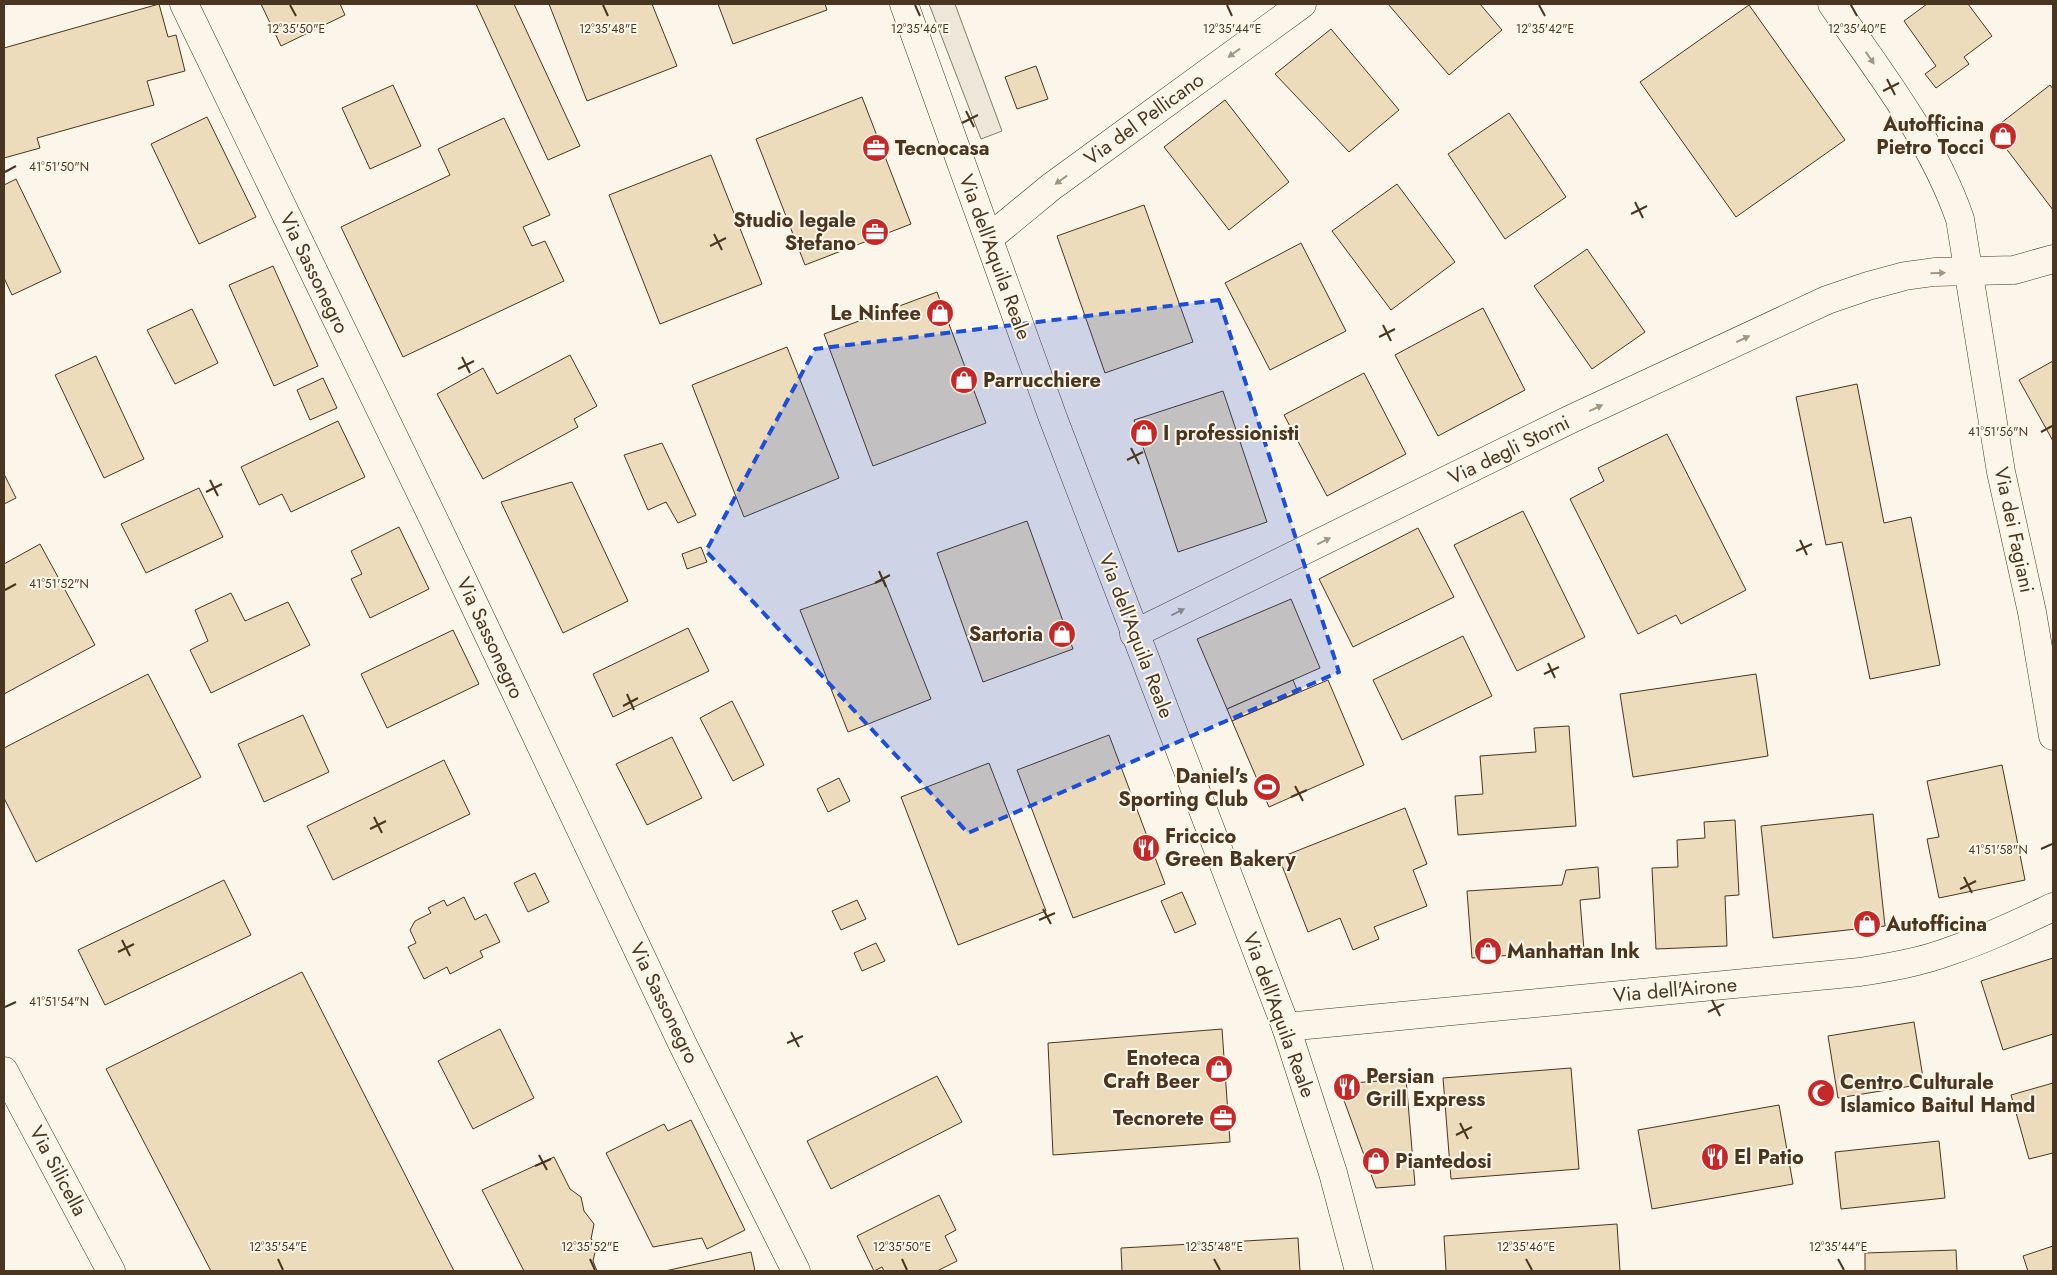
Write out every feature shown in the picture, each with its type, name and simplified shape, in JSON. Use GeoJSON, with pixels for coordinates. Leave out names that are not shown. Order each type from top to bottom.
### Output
{"type":"FeatureCollection","features":[{"type":"Feature","properties":{"kind":"street","name":"Via Sassonegro"},"geometry":{"type":"LineString","coordinates":[[184,4],[435,522],[683,1045],[796,1271]]}},
{"type":"Feature","properties":{"kind":"street","name":"Via dell'Aquila Reale"},"geometry":{"type":"LineString","coordinates":[[904,4],[1053,418],[1134,634],[1286,1027],[1333,1173],[1359,1271]]}},
{"type":"Feature","properties":{"kind":"street","name":"Via del Pellicano"},"geometry":{"type":"LineString","coordinates":[[989,238],[1051,187],[1302,4]]}},
{"type":"Feature","properties":{"kind":"street","name":"Via dei Fagiani"},"geometry":{"type":"LineString","coordinates":[[1832,4],[1920,130],[1947,184],[1960,219],[2001,472],[2032,612],[2053,736]]}},
{"type":"Feature","properties":{"kind":"street","name":"Via degli Storni"},"geometry":{"type":"LineString","coordinates":[[1134,634],[1622,395],[1827,300],[1889,280],[1934,272],[2009,270],[2044,262]]}},
{"type":"Feature","properties":{"kind":"street","name":"Via dell'Airone"},"geometry":{"type":"LineString","coordinates":[[1286,1027],[1860,972],[1912,962],[1950,952],[2053,907]]}},
{"type":"Feature","properties":{"kind":"street","name":"Via Silicella"},"geometry":{"type":"LineString","coordinates":[[4,1071],[111,1271]]}},
{"type":"Feature","properties":{"kind":"highlighted area"},"geometry":{"type":"Polygon","coordinates":[[[1219,300],[1339,672],[968,833],[706,551],[815,349],[1219,300]]]}},
{"type":"Feature","properties":{"kind":"shaded area"},"geometry":{"type":"Polygon","coordinates":[[[929,4],[955,4],[1002,131],[981,139],[929,4]]]}},
{"type":"Feature","properties":{"kind":"building"},"geometry":{"type":"Polygon","coordinates":[[[159,4],[168,37],[176,35],[185,71],[147,81],[154,105],[37,138],[40,148],[4,158],[4,48],[159,4]]]}},
{"type":"Feature","properties":{"kind":"building"},"geometry":{"type":"Polygon","coordinates":[[[261,4],[340,4],[345,15],[281,46],[261,4]]]}},
{"type":"Feature","properties":{"kind":"building"},"geometry":{"type":"Polygon","coordinates":[[[476,4],[514,4],[580,146],[548,160],[476,4]]]}},
{"type":"Feature","properties":{"kind":"building"},"geometry":{"type":"Polygon","coordinates":[[[549,4],[652,4],[677,66],[587,101],[549,4]]]}},
{"type":"Feature","properties":{"kind":"building"},"geometry":{"type":"Polygon","coordinates":[[[718,4],[825,4],[827,10],[733,44],[718,4]]]}},
{"type":"Feature","properties":{"kind":"building"},"geometry":{"type":"Polygon","coordinates":[[[1388,4],[1480,4],[1502,30],[1449,75],[1388,4]]]}},
{"type":"Feature","properties":{"kind":"building"},"geometry":{"type":"Polygon","coordinates":[[[1927,4],[1968,4],[1992,36],[1964,57],[1969,64],[1936,88],[1925,74],[1936,66],[1904,21],[1927,4]]]}},
{"type":"Feature","properties":{"kind":"building"},"geometry":{"type":"Polygon","coordinates":[[[1749,5],[1845,140],[1736,217],[1640,82],[1749,5]]]}},
{"type":"Feature","properties":{"kind":"building"},"geometry":{"type":"Polygon","coordinates":[[[1331,29],[1399,110],[1349,152],[1275,74],[1331,29]]]}},
{"type":"Feature","properties":{"kind":"building"},"geometry":{"type":"Polygon","coordinates":[[[1036,66],[1048,99],[1017,109],[1005,77],[1036,66]]]}},
{"type":"Feature","properties":{"kind":"building"},"geometry":{"type":"Polygon","coordinates":[[[393,85],[421,146],[370,169],[342,108],[393,85]]]}},
{"type":"Feature","properties":{"kind":"building"},"geometry":{"type":"Polygon","coordinates":[[[2050,85],[2053,89],[2053,210],[1992,130],[2050,85]]]}},
{"type":"Feature","properties":{"kind":"building"},"geometry":{"type":"Polygon","coordinates":[[[862,97],[911,224],[805,265],[756,139],[862,97]]]}},
{"type":"Feature","properties":{"kind":"building"},"geometry":{"type":"Polygon","coordinates":[[[1225,100],[1289,182],[1229,230],[1164,147],[1225,100]]]}},
{"type":"Feature","properties":{"kind":"building"},"geometry":{"type":"Polygon","coordinates":[[[1509,113],[1566,197],[1505,239],[1448,154],[1509,113]]]}},
{"type":"Feature","properties":{"kind":"building"},"geometry":{"type":"Polygon","coordinates":[[[207,117],[256,217],[199,244],[151,144],[207,117]]]}},
{"type":"Feature","properties":{"kind":"building"},"geometry":{"type":"Polygon","coordinates":[[[504,118],[550,215],[523,227],[532,246],[545,241],[564,281],[403,357],[341,227],[450,175],[438,149],[504,118]]]}},
{"type":"Feature","properties":{"kind":"building"},"geometry":{"type":"Polygon","coordinates":[[[711,155],[762,284],[660,324],[609,195],[711,155]]]}},
{"type":"Feature","properties":{"kind":"building"},"geometry":{"type":"Polygon","coordinates":[[[16,179],[61,272],[12,295],[4,278],[4,185],[16,179]]]}},
{"type":"Feature","properties":{"kind":"building"},"geometry":{"type":"Polygon","coordinates":[[[1397,184],[1455,262],[1391,310],[1332,231],[1397,184]]]}},
{"type":"Feature","properties":{"kind":"building"},"geometry":{"type":"Polygon","coordinates":[[[1144,205],[1193,342],[1105,373],[1057,236],[1144,205]]]}},
{"type":"Feature","properties":{"kind":"building"},"geometry":{"type":"Polygon","coordinates":[[[1301,243],[1346,331],[1270,370],[1225,283],[1301,243]]]}},
{"type":"Feature","properties":{"kind":"building"},"geometry":{"type":"Polygon","coordinates":[[[1587,249],[1645,332],[1592,369],[1534,286],[1587,249]]]}},
{"type":"Feature","properties":{"kind":"building"},"geometry":{"type":"Polygon","coordinates":[[[273,266],[318,366],[274,386],[229,285],[273,266]]]}},
{"type":"Feature","properties":{"kind":"building"},"geometry":{"type":"Polygon","coordinates":[[[937,292],[986,423],[873,466],[824,334],[937,292]]]}},
{"type":"Feature","properties":{"kind":"building"},"geometry":{"type":"Polygon","coordinates":[[[1483,308],[1525,390],[1438,436],[1395,355],[1483,308]]]}},
{"type":"Feature","properties":{"kind":"building"},"geometry":{"type":"Polygon","coordinates":[[[192,309],[218,363],[175,384],[147,330],[192,309]]]}},
{"type":"Feature","properties":{"kind":"building"},"geometry":{"type":"Polygon","coordinates":[[[787,347],[839,478],[744,517],[692,385],[787,347]]]}},
{"type":"Feature","properties":{"kind":"building"},"geometry":{"type":"Polygon","coordinates":[[[570,355],[597,406],[574,419],[578,427],[483,479],[437,394],[483,368],[497,394],[570,355]]]}},
{"type":"Feature","properties":{"kind":"building"},"geometry":{"type":"Polygon","coordinates":[[[96,356],[144,459],[104,478],[55,375],[96,356]]]}},
{"type":"Feature","properties":{"kind":"building"},"geometry":{"type":"Polygon","coordinates":[[[2053,361],[2053,441],[2019,380],[2053,361]]]}},
{"type":"Feature","properties":{"kind":"building"},"geometry":{"type":"Polygon","coordinates":[[[1364,373],[1406,454],[1327,496],[1284,415],[1364,373]]]}},
{"type":"Feature","properties":{"kind":"building"},"geometry":{"type":"Polygon","coordinates":[[[323,378],[337,408],[310,420],[297,390],[323,378]]]}},
{"type":"Feature","properties":{"kind":"building"},"geometry":{"type":"Polygon","coordinates":[[[1857,384],[1884,523],[1911,517],[1940,665],[1870,679],[1842,542],[1826,545],[1796,397],[1857,384]]]}},
{"type":"Feature","properties":{"kind":"building"},"geometry":{"type":"Polygon","coordinates":[[[1223,391],[1267,522],[1178,552],[1134,420],[1223,391]]]}},
{"type":"Feature","properties":{"kind":"building"},"geometry":{"type":"Polygon","coordinates":[[[338,421],[365,477],[291,512],[282,494],[259,505],[241,467],[338,421]]]}},
{"type":"Feature","properties":{"kind":"building"},"geometry":{"type":"Polygon","coordinates":[[[1667,434],[1746,590],[1681,624],[1676,615],[1638,634],[1570,499],[1604,481],[1598,468],[1667,434]]]}},
{"type":"Feature","properties":{"kind":"building"},"geometry":{"type":"Polygon","coordinates":[[[662,443],[696,515],[678,523],[666,502],[648,510],[624,455],[662,443]]]}},
{"type":"Feature","properties":{"kind":"building"},"geometry":{"type":"Polygon","coordinates":[[[4,474],[16,498],[4,504],[4,474]]]}},
{"type":"Feature","properties":{"kind":"building"},"geometry":{"type":"Polygon","coordinates":[[[572,482],[628,601],[563,633],[501,502],[572,482]]]}},
{"type":"Feature","properties":{"kind":"building"},"geometry":{"type":"Polygon","coordinates":[[[199,488],[223,537],[146,573],[121,524],[199,488]]]}},
{"type":"Feature","properties":{"kind":"building"},"geometry":{"type":"Polygon","coordinates":[[[1523,511],[1585,637],[1517,671],[1454,545],[1523,511]]]}},
{"type":"Feature","properties":{"kind":"building"},"geometry":{"type":"Polygon","coordinates":[[[1027,521],[1073,649],[983,682],[937,553],[1027,521]]]}},
{"type":"Feature","properties":{"kind":"building"},"geometry":{"type":"Polygon","coordinates":[[[399,527],[429,589],[370,618],[351,579],[362,574],[351,551],[399,527]]]}},
{"type":"Feature","properties":{"kind":"building"},"geometry":{"type":"Polygon","coordinates":[[[1418,528],[1454,597],[1353,647],[1319,579],[1418,528]]]}},
{"type":"Feature","properties":{"kind":"building"},"geometry":{"type":"Polygon","coordinates":[[[40,544],[95,645],[4,694],[4,564],[40,544]]]}},
{"type":"Feature","properties":{"kind":"building"},"geometry":{"type":"Polygon","coordinates":[[[701,547],[707,562],[687,569],[682,554],[701,547]]]}},
{"type":"Feature","properties":{"kind":"building"},"geometry":{"type":"Polygon","coordinates":[[[884,580],[931,699],[848,732],[800,610],[884,580]]]}},
{"type":"Feature","properties":{"kind":"building"},"geometry":{"type":"Polygon","coordinates":[[[231,593],[245,621],[288,602],[310,645],[211,693],[190,650],[208,641],[195,610],[231,593]]]}},
{"type":"Feature","properties":{"kind":"building"},"geometry":{"type":"Polygon","coordinates":[[[1291,599],[1320,668],[1227,709],[1197,639],[1291,599]]]}},
{"type":"Feature","properties":{"kind":"building"},"geometry":{"type":"Polygon","coordinates":[[[688,628],[709,671],[613,717],[593,674],[688,628]]]}},
{"type":"Feature","properties":{"kind":"building"},"geometry":{"type":"Polygon","coordinates":[[[453,630],[479,684],[387,728],[361,674],[453,630]]]}},
{"type":"Feature","properties":{"kind":"building"},"geometry":{"type":"Polygon","coordinates":[[[1463,636],[1492,696],[1402,740],[1373,680],[1463,636]]]}},
{"type":"Feature","properties":{"kind":"building"},"geometry":{"type":"Polygon","coordinates":[[[148,674],[201,777],[36,862],[4,798],[4,748],[148,674]]]}},
{"type":"Feature","properties":{"kind":"building"},"geometry":{"type":"Polygon","coordinates":[[[1756,674],[1768,756],[1633,777],[1620,694],[1756,674]]]}},
{"type":"Feature","properties":{"kind":"building"},"geometry":{"type":"Polygon","coordinates":[[[1293,680],[1298,692],[1232,721],[1227,709],[1293,680]]]}},
{"type":"Feature","properties":{"kind":"building"},"geometry":{"type":"Polygon","coordinates":[[[1328,680],[1364,765],[1269,807],[1232,721],[1328,680]]]}},
{"type":"Feature","properties":{"kind":"building"},"geometry":{"type":"Polygon","coordinates":[[[732,701],[764,765],[733,781],[700,718],[732,701]]]}},
{"type":"Feature","properties":{"kind":"building"},"geometry":{"type":"Polygon","coordinates":[[[303,715],[329,772],[264,802],[238,744],[303,715]]]}},
{"type":"Feature","properties":{"kind":"building"},"geometry":{"type":"Polygon","coordinates":[[[1569,726],[1576,826],[1458,835],[1455,796],[1483,794],[1480,756],[1536,752],[1534,728],[1569,726]]]}},
{"type":"Feature","properties":{"kind":"building"},"geometry":{"type":"Polygon","coordinates":[[[1109,735],[1165,884],[1073,918],[1017,770],[1109,735]]]}},
{"type":"Feature","properties":{"kind":"building"},"geometry":{"type":"Polygon","coordinates":[[[672,737],[702,798],[647,825],[616,764],[672,737]]]}},
{"type":"Feature","properties":{"kind":"building"},"geometry":{"type":"Polygon","coordinates":[[[444,760],[470,814],[333,880],[307,826],[444,760]]]}},
{"type":"Feature","properties":{"kind":"building"},"geometry":{"type":"Polygon","coordinates":[[[989,763],[1046,911],[958,945],[901,797],[989,763]]]}},
{"type":"Feature","properties":{"kind":"building"},"geometry":{"type":"Polygon","coordinates":[[[2002,765],[2025,880],[1939,898],[1927,839],[1939,837],[1927,781],[2002,765]]]}},
{"type":"Feature","properties":{"kind":"building"},"geometry":{"type":"Polygon","coordinates":[[[839,778],[850,801],[828,812],[817,789],[839,778]]]}},
{"type":"Feature","properties":{"kind":"building"},"geometry":{"type":"Polygon","coordinates":[[[1405,808],[1427,864],[1413,870],[1427,906],[1374,927],[1379,939],[1353,950],[1340,918],[1308,932],[1279,858],[1405,808]]]}},
{"type":"Feature","properties":{"kind":"building"},"geometry":{"type":"Polygon","coordinates":[[[1873,814],[1885,926],[1773,938],[1761,826],[1873,814]]]}},
{"type":"Feature","properties":{"kind":"building"},"geometry":{"type":"Polygon","coordinates":[[[1735,820],[1739,895],[1725,896],[1727,946],[1656,949],[1652,868],[1678,867],[1677,840],[1705,838],[1704,822],[1735,820]]]}},
{"type":"Feature","properties":{"kind":"building"},"geometry":{"type":"Polygon","coordinates":[[[1598,867],[1600,898],[1580,900],[1584,950],[1472,958],[1467,891],[1562,885],[1566,870],[1598,867]]]}},
{"type":"Feature","properties":{"kind":"building"},"geometry":{"type":"Polygon","coordinates":[[[535,873],[549,902],[528,912],[514,883],[535,873]]]}},
{"type":"Feature","properties":{"kind":"building"},"geometry":{"type":"Polygon","coordinates":[[[224,880],[251,935],[105,1005],[78,950],[224,880]]]}},
{"type":"Feature","properties":{"kind":"building"},"geometry":{"type":"Polygon","coordinates":[[[1182,892],[1196,924],[1175,933],[1161,901],[1182,892]]]}},
{"type":"Feature","properties":{"kind":"building"},"geometry":{"type":"Polygon","coordinates":[[[464,897],[475,920],[486,914],[500,942],[480,951],[483,957],[450,974],[447,967],[424,979],[408,947],[416,943],[410,930],[415,921],[431,913],[428,908],[444,900],[447,906],[464,897]]]}},
{"type":"Feature","properties":{"kind":"building"},"geometry":{"type":"Polygon","coordinates":[[[857,900],[866,919],[841,930],[832,911],[857,900]]]}},
{"type":"Feature","properties":{"kind":"building"},"geometry":{"type":"Polygon","coordinates":[[[876,943],[885,961],[862,971],[854,953],[876,943]]]}},
{"type":"Feature","properties":{"kind":"building"},"geometry":{"type":"Polygon","coordinates":[[[2053,958],[2053,1034],[2003,1050],[1981,981],[2053,958]]]}},
{"type":"Feature","properties":{"kind":"building"},"geometry":{"type":"Polygon","coordinates":[[[302,972],[454,1271],[211,1271],[106,1069],[302,972]]]}},
{"type":"Feature","properties":{"kind":"building"},"geometry":{"type":"Polygon","coordinates":[[[1914,1022],[1924,1084],[1838,1098],[1828,1036],[1914,1022]]]}},
{"type":"Feature","properties":{"kind":"building"},"geometry":{"type":"Polygon","coordinates":[[[500,1029],[534,1098],[473,1129],[438,1061],[500,1029]]]}},
{"type":"Feature","properties":{"kind":"building"},"geometry":{"type":"Polygon","coordinates":[[[1222,1029],[1230,1142],[1053,1155],[1048,1043],[1222,1029]]]}},
{"type":"Feature","properties":{"kind":"building"},"geometry":{"type":"Polygon","coordinates":[[[1571,1068],[1579,1169],[1451,1179],[1443,1078],[1571,1068]]]}},
{"type":"Feature","properties":{"kind":"building"},"geometry":{"type":"Polygon","coordinates":[[[937,1076],[962,1122],[831,1189],[807,1141],[937,1076]]]}},
{"type":"Feature","properties":{"kind":"building"},"geometry":{"type":"Polygon","coordinates":[[[1406,1079],[1415,1185],[1376,1188],[1338,1084],[1406,1079]]]}},
{"type":"Feature","properties":{"kind":"building"},"geometry":{"type":"Polygon","coordinates":[[[2053,1083],[2053,1153],[2029,1159],[2011,1095],[2053,1083]]]}},
{"type":"Feature","properties":{"kind":"building","name":"El Patio"},"geometry":{"type":"Polygon","coordinates":[[[1779,1105],[1793,1184],[1652,1209],[1638,1130],[1779,1105]]]}},
{"type":"Feature","properties":{"kind":"building"},"geometry":{"type":"Polygon","coordinates":[[[691,1120],[745,1230],[707,1249],[702,1238],[653,1247],[606,1153],[664,1124],[668,1131],[691,1120]]]}},
{"type":"Feature","properties":{"kind":"building"},"geometry":{"type":"Polygon","coordinates":[[[1939,1141],[1945,1198],[1841,1209],[1835,1152],[1939,1141]]]}},
{"type":"Feature","properties":{"kind":"building"},"geometry":{"type":"Polygon","coordinates":[[[554,1157],[570,1189],[581,1197],[584,1211],[594,1224],[591,1239],[597,1244],[593,1261],[597,1271],[524,1271],[482,1190],[554,1157]]]}},
{"type":"Feature","properties":{"kind":"building"},"geometry":{"type":"Polygon","coordinates":[[[939,1195],[956,1230],[945,1236],[957,1261],[937,1271],[884,1271],[882,1267],[874,1271],[857,1236],[939,1195]]]}},
{"type":"Feature","properties":{"kind":"building"},"geometry":{"type":"Polygon","coordinates":[[[1617,1224],[1620,1271],[1446,1271],[1444,1236],[1617,1224]]]}},
{"type":"Feature","properties":{"kind":"building"},"geometry":{"type":"Polygon","coordinates":[[[1298,1238],[1300,1271],[1122,1271],[1121,1248],[1298,1238]]]}},
{"type":"Feature","properties":{"kind":"building"},"geometry":{"type":"Polygon","coordinates":[[[2053,1246],[2053,1271],[2028,1271],[2023,1256],[2053,1246]]]}},
{"type":"Feature","properties":{"kind":"building"},"geometry":{"type":"Polygon","coordinates":[[[1956,1250],[1957,1271],[1865,1271],[1865,1253],[1956,1250]]]}},
{"type":"Feature","properties":{"kind":"building"},"geometry":{"type":"Polygon","coordinates":[[[751,1252],[755,1271],[665,1271],[751,1252]]]}},
{"type":"Feature","properties":{"kind":"place","name":"Autofficina Pietro Tocci"},"geometry":{"type":"Point","coordinates":[2003,136]}},
{"type":"Feature","properties":{"kind":"place","name":"Tecnocasa"},"geometry":{"type":"Point","coordinates":[876,148]}},
{"type":"Feature","properties":{"kind":"place","name":"Studio legale Stefano"},"geometry":{"type":"Point","coordinates":[875,232]}},
{"type":"Feature","properties":{"kind":"place","name":"Le Ninfee"},"geometry":{"type":"Point","coordinates":[940,313]}},
{"type":"Feature","properties":{"kind":"place","name":"Parrucchiere"},"geometry":{"type":"Point","coordinates":[964,380]}},
{"type":"Feature","properties":{"kind":"place","name":"I professionisti"},"geometry":{"type":"Point","coordinates":[1144,433]}},
{"type":"Feature","properties":{"kind":"place","name":"Sartoria"},"geometry":{"type":"Point","coordinates":[1062,634]}},
{"type":"Feature","properties":{"kind":"place","name":"Daniel's Sporting Club"},"geometry":{"type":"Point","coordinates":[1267,787]}},
{"type":"Feature","properties":{"kind":"place","name":"Friccico Green Bakery"},"geometry":{"type":"Point","coordinates":[1146,848]}},
{"type":"Feature","properties":{"kind":"place","name":"Autofficina"},"geometry":{"type":"Point","coordinates":[1867,924]}},
{"type":"Feature","properties":{"kind":"place","name":"Manhattan Ink"},"geometry":{"type":"Point","coordinates":[1488,951]}},
{"type":"Feature","properties":{"kind":"place","name":"Enoteca Craft Beer"},"geometry":{"type":"Point","coordinates":[1219,1069]}},
{"type":"Feature","properties":{"kind":"place","name":"Persian Grill Express"},"geometry":{"type":"Point","coordinates":[1347,1087]}},
{"type":"Feature","properties":{"kind":"place","name":"Centro Culturale Islamico Baitul Hamd"},"geometry":{"type":"Point","coordinates":[1821,1093]}},
{"type":"Feature","properties":{"kind":"place","name":"Tecnorete"},"geometry":{"type":"Point","coordinates":[1223,1118]}},
{"type":"Feature","properties":{"kind":"place","name":"El Patio"},"geometry":{"type":"Point","coordinates":[1715,1157]}},
{"type":"Feature","properties":{"kind":"place","name":"Piantedosi"},"geometry":{"type":"Point","coordinates":[1376,1161]}}]}
